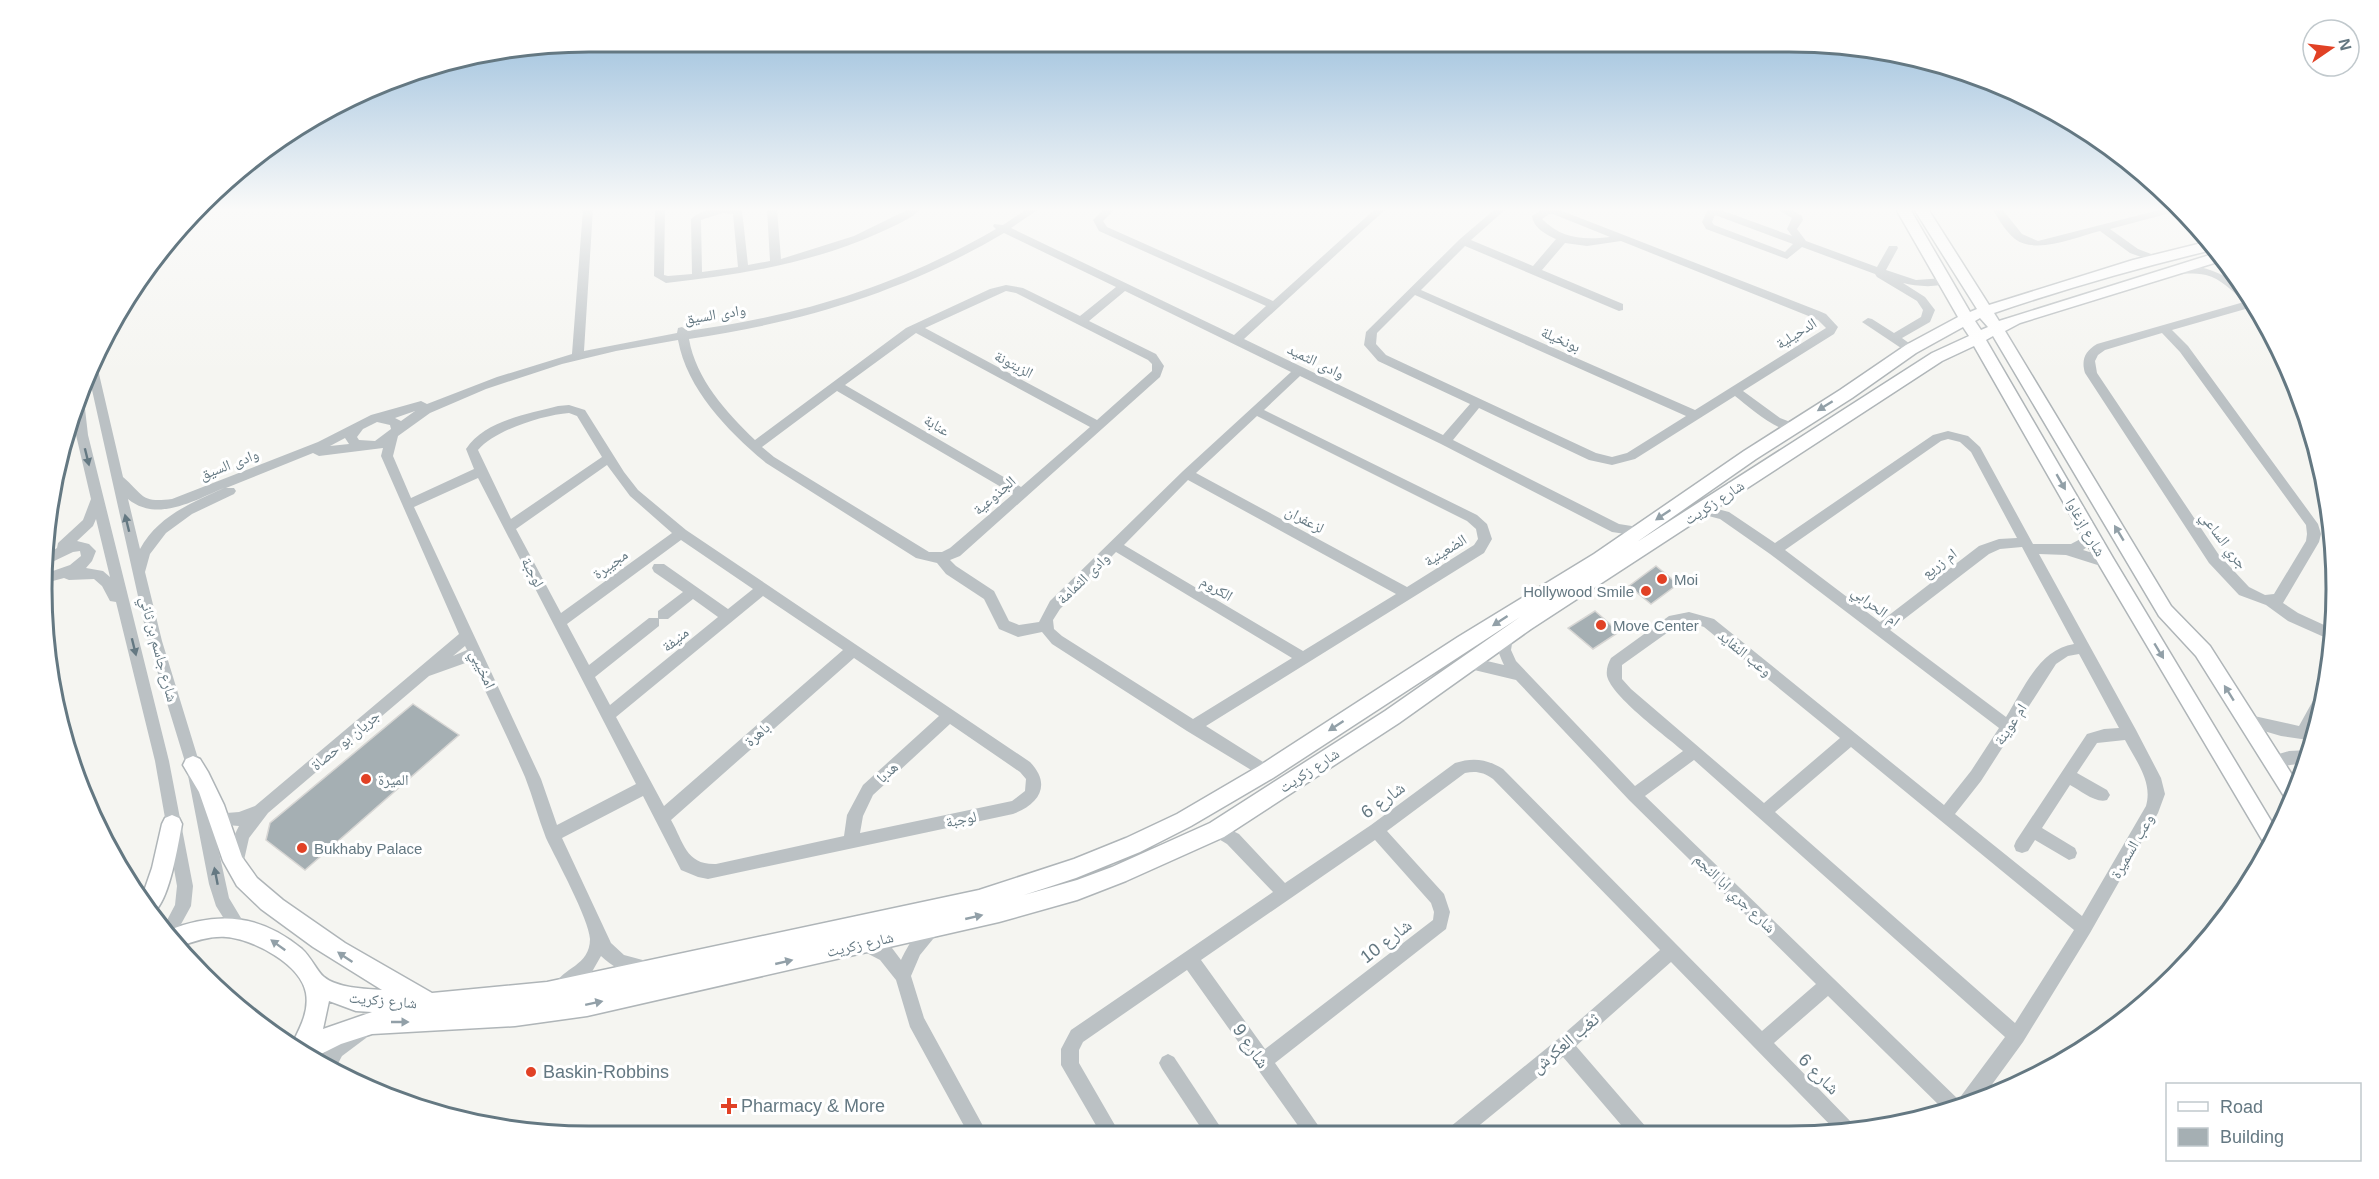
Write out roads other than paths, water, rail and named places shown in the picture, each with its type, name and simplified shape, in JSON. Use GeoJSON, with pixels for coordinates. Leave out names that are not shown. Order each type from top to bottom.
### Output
{"type":"FeatureCollection","features":[{"type":"Feature","properties":{"kind":"main road","name":"شارع إزغاوا"},"geometry":{"type":"LineString","coordinates":[[1934,264],[1947,287],[2016,361],[2169,618],[2198,644],[2289,787]]}},
{"type":"Feature","properties":{"kind":"main road"},"geometry":{"type":"LineString","coordinates":[[1942,264],[2055,447],[2084,475]]}},
{"type":"Feature","properties":{"kind":"main road","name":"شارع إزغاوا"},"geometry":{"type":"LineString","coordinates":[[1955,264],[1973,292],[1989,359],[2268,834]]}},
{"type":"Feature","properties":{"kind":"main road","name":"شارع زكريت"},"geometry":{"type":"LineString","coordinates":[[308,1047],[337,1034],[372,1023],[515,1015],[587,1005],[935,927],[1029,903],[1105,880],[1226,830],[1506,638],[1714,508],[1855,409],[1936,357],[1980,324],[2026,297],[2098,275],[2121,264]]}},
{"type":"Feature","properties":{"kind":"main road","name":"شارع زكريت"},"geometry":{"type":"LineString","coordinates":[[315,986],[356,1000],[433,1004],[547,993],[660,970],[1013,890],[1133,845],[1184,820],[1258,777],[1627,534],[1785,427],[1903,343],[1945,330],[2015,320],[2187,264]]}},
{"type":"Feature","properties":{"kind":"main road"},"geometry":{"type":"LineString","coordinates":[[1855,409],[1855,402],[1861,392],[1980,324],[2083,286],[2098,275]]}},
{"type":"Feature","properties":{"kind":"main road"},"geometry":{"type":"LineString","coordinates":[[1945,330],[1947,287]]}},
{"type":"Feature","properties":{"kind":"main road"},"geometry":{"type":"LineString","coordinates":[[1973,292],[2000,297],[2026,297]]}},
{"type":"Feature","properties":{"kind":"main road"},"geometry":{"type":"LineString","coordinates":[[2015,320],[2016,361]]}},
{"type":"Feature","properties":{"kind":"main road"},"geometry":{"type":"LineString","coordinates":[[1936,357],[1971,355],[1989,359]]}},
{"type":"Feature","properties":{"kind":"main road"},"geometry":{"type":"LineString","coordinates":[[193,765],[205,781],[237,867],[245,880],[270,903],[342,955],[384,981],[433,1004]]}},
{"type":"Feature","properties":{"kind":"main road"},"geometry":{"type":"LineString","coordinates":[[151,900],[163,868],[172,824]]}},
{"type":"Feature","properties":{"kind":"main road"},"geometry":{"type":"LineString","coordinates":[[180,937],[212,927],[239,928],[261,935],[277,944],[298,961],[315,986],[317,1005],[314,1025],[305,1045]]}},
{"type":"Feature","properties":{"kind":"street"},"geometry":{"type":"LineString","coordinates":[[577,353],[584,264]]}},
{"type":"Feature","properties":{"kind":"street"},"geometry":{"type":"LineString","coordinates":[[660,264],[660,278],[666,280],[769,264]]}},
{"type":"Feature","properties":{"kind":"street"},"geometry":{"type":"LineString","coordinates":[[697,264],[697,276]]}},
{"type":"Feature","properties":{"kind":"street","name":"وادى السيق"},"geometry":{"type":"LineString","coordinates":[[116,476],[134,500],[151,505],[182,500],[310,450],[359,426],[410,410],[452,391],[515,368],[577,353],[682,334],[794,309],[875,286],[926,264]]}},
{"type":"Feature","properties":{"kind":"street","name":"وادى الثميد"},"geometry":{"type":"LineString","coordinates":[[1078,264],[1445,441],[1627,534]]}},
{"type":"Feature","properties":{"kind":"street"},"geometry":{"type":"LineString","coordinates":[[1181,264],[1273,305]]}},
{"type":"Feature","properties":{"kind":"street"},"geometry":{"type":"LineString","coordinates":[[1236,340],[1319,264]]}},
{"type":"Feature","properties":{"kind":"street","name":"الدحيلية"},"geometry":{"type":"LineString","coordinates":[[1441,264],[1372,332],[1369,341],[1372,348],[1382,358],[1477,403],[1593,456],[1612,461],[1631,456],[1826,335],[1832,327],[1815,314],[1688,264]]}},
{"type":"Feature","properties":{"kind":"street"},"geometry":{"type":"LineString","coordinates":[[1518,264],[1619,307]]}},
{"type":"Feature","properties":{"kind":"street"},"geometry":{"type":"LineString","coordinates":[[1535,271],[1541,264]]}},
{"type":"Feature","properties":{"kind":"street"},"geometry":{"type":"LineString","coordinates":[[1861,264],[1910,282],[1947,287]]}},
{"type":"Feature","properties":{"kind":"street"},"geometry":{"type":"LineString","coordinates":[[1880,271],[1884,264]]}},
{"type":"Feature","properties":{"kind":"street"},"geometry":{"type":"LineString","coordinates":[[2213,264],[2212,268],[2234,288]]}},
{"type":"Feature","properties":{"kind":"street"},"geometry":{"type":"LineString","coordinates":[[2172,270],[2200,268],[2220,276]]}},
{"type":"Feature","properties":{"kind":"street"},"geometry":{"type":"LineString","coordinates":[[1868,322],[1903,343],[1926,319],[1929,310],[1921,299],[1884,278],[1880,271]]}},
{"type":"Feature","properties":{"kind":"street"},"geometry":{"type":"LineString","coordinates":[[1081,321],[1124,286]]}},
{"type":"Feature","properties":{"kind":"street","name":"الجذوعية"},"geometry":{"type":"LineString","coordinates":[[753,447],[916,327],[994,291],[1006,288],[1019,290],[1152,357],[1159,369],[1154,377],[955,552],[942,558]]}},
{"type":"Feature","properties":{"kind":"street","name":"بونخيلة"},"geometry":{"type":"LineString","coordinates":[[1415,291],[1695,415]]}},
{"type":"Feature","properties":{"kind":"street","name":"جري الساعي"},"geometry":{"type":"LineString","coordinates":[[2245,305],[2096,349],[2090,356],[2089,368],[2214,559],[2244,591],[2259,599],[2270,601]]}},
{"type":"Feature","properties":{"kind":"street","name":"الزيتونة"},"geometry":{"type":"LineString","coordinates":[[916,327],[1098,426]]}},
{"type":"Feature","properties":{"kind":"street"},"geometry":{"type":"LineString","coordinates":[[2164,328],[2184,349],[2312,524],[2314,534],[2312,542],[2281,596],[2270,601]]}},
{"type":"Feature","properties":{"kind":"street"},"geometry":{"type":"LineString","coordinates":[[682,334],[693,369],[734,427],[753,447],[770,460],[921,554],[942,558],[951,570],[989,595],[1004,625],[1018,631],[1046,626],[1057,640],[1243,758],[1258,777]]}},
{"type":"Feature","properties":{"kind":"street","name":"وادى السيق"},"geometry":{"type":"LineString","coordinates":[[140,574],[141,560],[148,545],[177,517],[301,458],[331,450],[381,444],[416,416],[451,398],[577,353]]}},
{"type":"Feature","properties":{"kind":"street","name":"وادى الثمامة"},"geometry":{"type":"LineString","coordinates":[[1046,626],[1048,614],[1055,605],[1187,474],[1299,371]]}},
{"type":"Feature","properties":{"kind":"street","name":"شارع جاسم بن ثاني"},"geometry":{"type":"LineString","coordinates":[[95,379],[155,641],[193,765],[217,884],[222,901],[239,928]]}},
{"type":"Feature","properties":{"kind":"street","name":"عنابة"},"geometry":{"type":"LineString","coordinates":[[836,385],[1022,493]]}},
{"type":"Feature","properties":{"kind":"street"},"geometry":{"type":"LineString","coordinates":[[1734,390],[1785,427]]}},
{"type":"Feature","properties":{"kind":"street"},"geometry":{"type":"LineString","coordinates":[[1445,441],[1477,403]]}},
{"type":"Feature","properties":{"kind":"street","name":"لوجبة"},"geometry":{"type":"LineString","coordinates":[[563,409],[573,409],[581,413],[634,493],[681,533],[1030,772],[1035,783],[1031,796],[1013,807],[705,872],[695,870],[687,865],[645,787],[482,471],[472,449],[479,439],[492,432],[563,409]]}},
{"type":"Feature","properties":{"kind":"street","name":"الضعينية"},"geometry":{"type":"LineString","coordinates":[[1192,727],[1479,549],[1485,539],[1478,522],[1257,411]]}},
{"type":"Feature","properties":{"kind":"street"},"geometry":{"type":"LineString","coordinates":[[359,426],[351,437],[354,443],[378,449],[387,456],[397,426],[393,420],[380,418]]}},
{"type":"Feature","properties":{"kind":"street","name":"شارع جاسم بن ثاني"},"geometry":{"type":"LineString","coordinates":[[80,420],[82,435],[162,761],[185,886],[183,906],[172,927]]}},
{"type":"Feature","properties":{"kind":"street","name":"وعب السميرة"},"geometry":{"type":"LineString","coordinates":[[1775,550],[1937,438],[1946,435],[1964,439],[1974,446],[2153,778],[2157,794],[2156,802],[2084,928],[2017,1036],[1975,1093]]}},
{"type":"Feature","properties":{"kind":"street","name":"امخيبي"},"geometry":{"type":"LineString","coordinates":[[387,456],[407,505],[533,779],[553,835],[598,938],[605,949],[620,962],[660,970]]}},
{"type":"Feature","properties":{"kind":"street"},"geometry":{"type":"LineString","coordinates":[[509,527],[609,458]]}},
{"type":"Feature","properties":{"kind":"street"},"geometry":{"type":"LineString","coordinates":[[407,505],[482,471]]}},
{"type":"Feature","properties":{"kind":"street","name":"لزعفران"},"geometry":{"type":"LineString","coordinates":[[1187,474],[1407,593]]}},
{"type":"Feature","properties":{"kind":"street"},"geometry":{"type":"LineString","coordinates":[[54,554],[84,528],[91,518],[98,498]]}},
{"type":"Feature","properties":{"kind":"street","name":"ام الحرابي"},"geometry":{"type":"LineString","coordinates":[[1714,508],[1775,550],[2007,726]]}},
{"type":"Feature","properties":{"kind":"street","name":"مجيبرة"},"geometry":{"type":"LineString","coordinates":[[559,622],[681,533]]}},
{"type":"Feature","properties":{"kind":"street"},"geometry":{"type":"LineString","coordinates":[[2067,550],[2079,547],[2093,538]]}},
{"type":"Feature","properties":{"kind":"street","name":"ام زريع"},"geometry":{"type":"LineString","coordinates":[[1880,630],[1984,550],[1999,544],[2029,546]]}},
{"type":"Feature","properties":{"kind":"street"},"geometry":{"type":"LineString","coordinates":[[53,577],[81,564],[88,557],[89,551],[84,547],[75,546],[54,555]]}},
{"type":"Feature","properties":{"kind":"street","name":"الكروم"},"geometry":{"type":"LineString","coordinates":[[1116,546],[1302,657]]}},
{"type":"Feature","properties":{"kind":"street"},"geometry":{"type":"LineString","coordinates":[[2029,546],[2067,550],[2107,563]]}},
{"type":"Feature","properties":{"kind":"street"},"geometry":{"type":"LineString","coordinates":[[659,568],[728,617]]}},
{"type":"Feature","properties":{"kind":"street"},"geometry":{"type":"LineString","coordinates":[[53,578],[87,573],[99,575],[109,581],[117,599],[124,605]]}},
{"type":"Feature","properties":{"kind":"street","name":"منيفة"},"geometry":{"type":"LineString","coordinates":[[608,715],[762,589]]}},
{"type":"Feature","properties":{"kind":"street"},"geometry":{"type":"LineString","coordinates":[[587,675],[692,592]]}},
{"type":"Feature","properties":{"kind":"street"},"geometry":{"type":"LineString","coordinates":[[2270,601],[2293,617],[2324,632]]}},
{"type":"Feature","properties":{"kind":"street","name":"وعب النفايد"},"geometry":{"type":"LineString","coordinates":[[2017,1036],[1620,688],[1614,674],[1616,662],[1674,620],[1684,617],[1696,618],[1709,624],[2084,928]]}},
{"type":"Feature","properties":{"kind":"street","name":"جريان بو حصاة"},"geometry":{"type":"LineString","coordinates":[[237,867],[237,848],[241,838],[263,808],[468,636]]}},
{"type":"Feature","properties":{"kind":"street","name":"شارع جري ابا النجم"},"geometry":{"type":"LineString","coordinates":[[1506,638],[1504,650],[1506,656],[1520,675],[1634,795],[1948,1102]]}},
{"type":"Feature","properties":{"kind":"street","name":"ام عوينة"},"geometry":{"type":"LineString","coordinates":[[1945,815],[1976,776],[2055,656],[2065,651],[2084,648]]}},
{"type":"Feature","properties":{"kind":"street","name":"باهرة"},"geometry":{"type":"LineString","coordinates":[[662,818],[853,650]]}},
{"type":"Feature","properties":{"kind":"street","name":"جريان بو حصاة"},"geometry":{"type":"LineString","coordinates":[[426,673],[476,653]]}},
{"type":"Feature","properties":{"kind":"street"},"geometry":{"type":"LineString","coordinates":[[1470,663],[1520,675]]}},
{"type":"Feature","properties":{"kind":"street","name":"هدبا"},"geometry":{"type":"LineString","coordinates":[[851,842],[855,815],[868,790],[948,717]]}},
{"type":"Feature","properties":{"kind":"street"},"geometry":{"type":"LineString","coordinates":[[2245,720],[2281,730],[2306,734]]}},
{"type":"Feature","properties":{"kind":"street"},"geometry":{"type":"LineString","coordinates":[[2022,846],[2092,738],[2103,735],[2131,734]]}},
{"type":"Feature","properties":{"kind":"street"},"geometry":{"type":"LineString","coordinates":[[1764,812],[1850,739]]}},
{"type":"Feature","properties":{"kind":"street"},"geometry":{"type":"LineString","coordinates":[[1634,795],[1694,752]]}},
{"type":"Feature","properties":{"kind":"street"},"geometry":{"type":"LineString","coordinates":[[2274,762],[2300,756]]}},
{"type":"Feature","properties":{"kind":"street","name":"شارع 6"},"geometry":{"type":"LineString","coordinates":[[1107,1126],[1070,1065],[1070,1050],[1077,1036],[1467,765],[1484,766],[1498,774],[1842,1124]]}},
{"type":"Feature","properties":{"kind":"street"},"geometry":{"type":"LineString","coordinates":[[2067,775],[2102,795]]}},
{"type":"Feature","properties":{"kind":"street"},"geometry":{"type":"LineString","coordinates":[[553,835],[645,787]]}},
{"type":"Feature","properties":{"kind":"street","name":"جريان بو حصاة"},"geometry":{"type":"LineString","coordinates":[[219,819],[239,819],[263,808]]}},
{"type":"Feature","properties":{"kind":"street"},"geometry":{"type":"LineString","coordinates":[[1226,830],[1284,892]]}},
{"type":"Feature","properties":{"kind":"street","name":"شارع 10"},"geometry":{"type":"LineString","coordinates":[[1262,1062],[1440,924],[1442,912],[1438,899],[1376,830]]}},
{"type":"Feature","properties":{"kind":"street"},"geometry":{"type":"LineString","coordinates":[[2032,830],[2069,853]]}},
{"type":"Feature","properties":{"kind":"street"},"geometry":{"type":"LineString","coordinates":[[903,976],[914,950],[935,927]]}},
{"type":"Feature","properties":{"kind":"street"},"geometry":{"type":"LineString","coordinates":[[547,993],[570,982],[582,972],[595,954],[598,938]]}},
{"type":"Feature","properties":{"kind":"street"},"geometry":{"type":"LineString","coordinates":[[865,943],[886,954],[903,976],[909,1001],[920,1028],[974,1126]]}},
{"type":"Feature","properties":{"kind":"street","name":"ثغب العكرش"},"geometry":{"type":"LineString","coordinates":[[1465,1126],[1564,1045],[1672,950]]}},
{"type":"Feature","properties":{"kind":"street","name":"شارع 9"},"geometry":{"type":"LineString","coordinates":[[1189,958],[1309,1126]]}},
{"type":"Feature","properties":{"kind":"street"},"geometry":{"type":"LineString","coordinates":[[1761,1043],[1828,985]]}},
{"type":"Feature","properties":{"kind":"street"},"geometry":{"type":"LineString","coordinates":[[330,1060],[336,1050],[372,1023]]}},
{"type":"Feature","properties":{"kind":"street"},"geometry":{"type":"LineString","coordinates":[[1564,1045],[1634,1126]]}},
{"type":"Feature","properties":{"kind":"street"},"geometry":{"type":"LineString","coordinates":[[1168,1063],[1211,1126]]}},
{"type":"Feature","properties":{"kind":"place","name":"Moi"},"geometry":{"type":"Point","coordinates":[1662,579]}},
{"type":"Feature","properties":{"kind":"place","name":"Hollywood Smile"},"geometry":{"type":"Point","coordinates":[1646,591]}},
{"type":"Feature","properties":{"kind":"place","name":"Move Center"},"geometry":{"type":"Point","coordinates":[1601,625]}},
{"type":"Feature","properties":{"kind":"place","name":"الميرة"},"geometry":{"type":"Point","coordinates":[366,779]}},
{"type":"Feature","properties":{"kind":"place","name":"Bukhaby Palace"},"geometry":{"type":"Point","coordinates":[302,848]}},
{"type":"Feature","properties":{"kind":"place","name":"Baskin-Robbins"},"geometry":{"type":"Point","coordinates":[531,1072]}},
{"type":"Feature","properties":{"kind":"place","name":"Pharmacy & More"},"geometry":{"type":"Point","coordinates":[729,1106]}}]}
